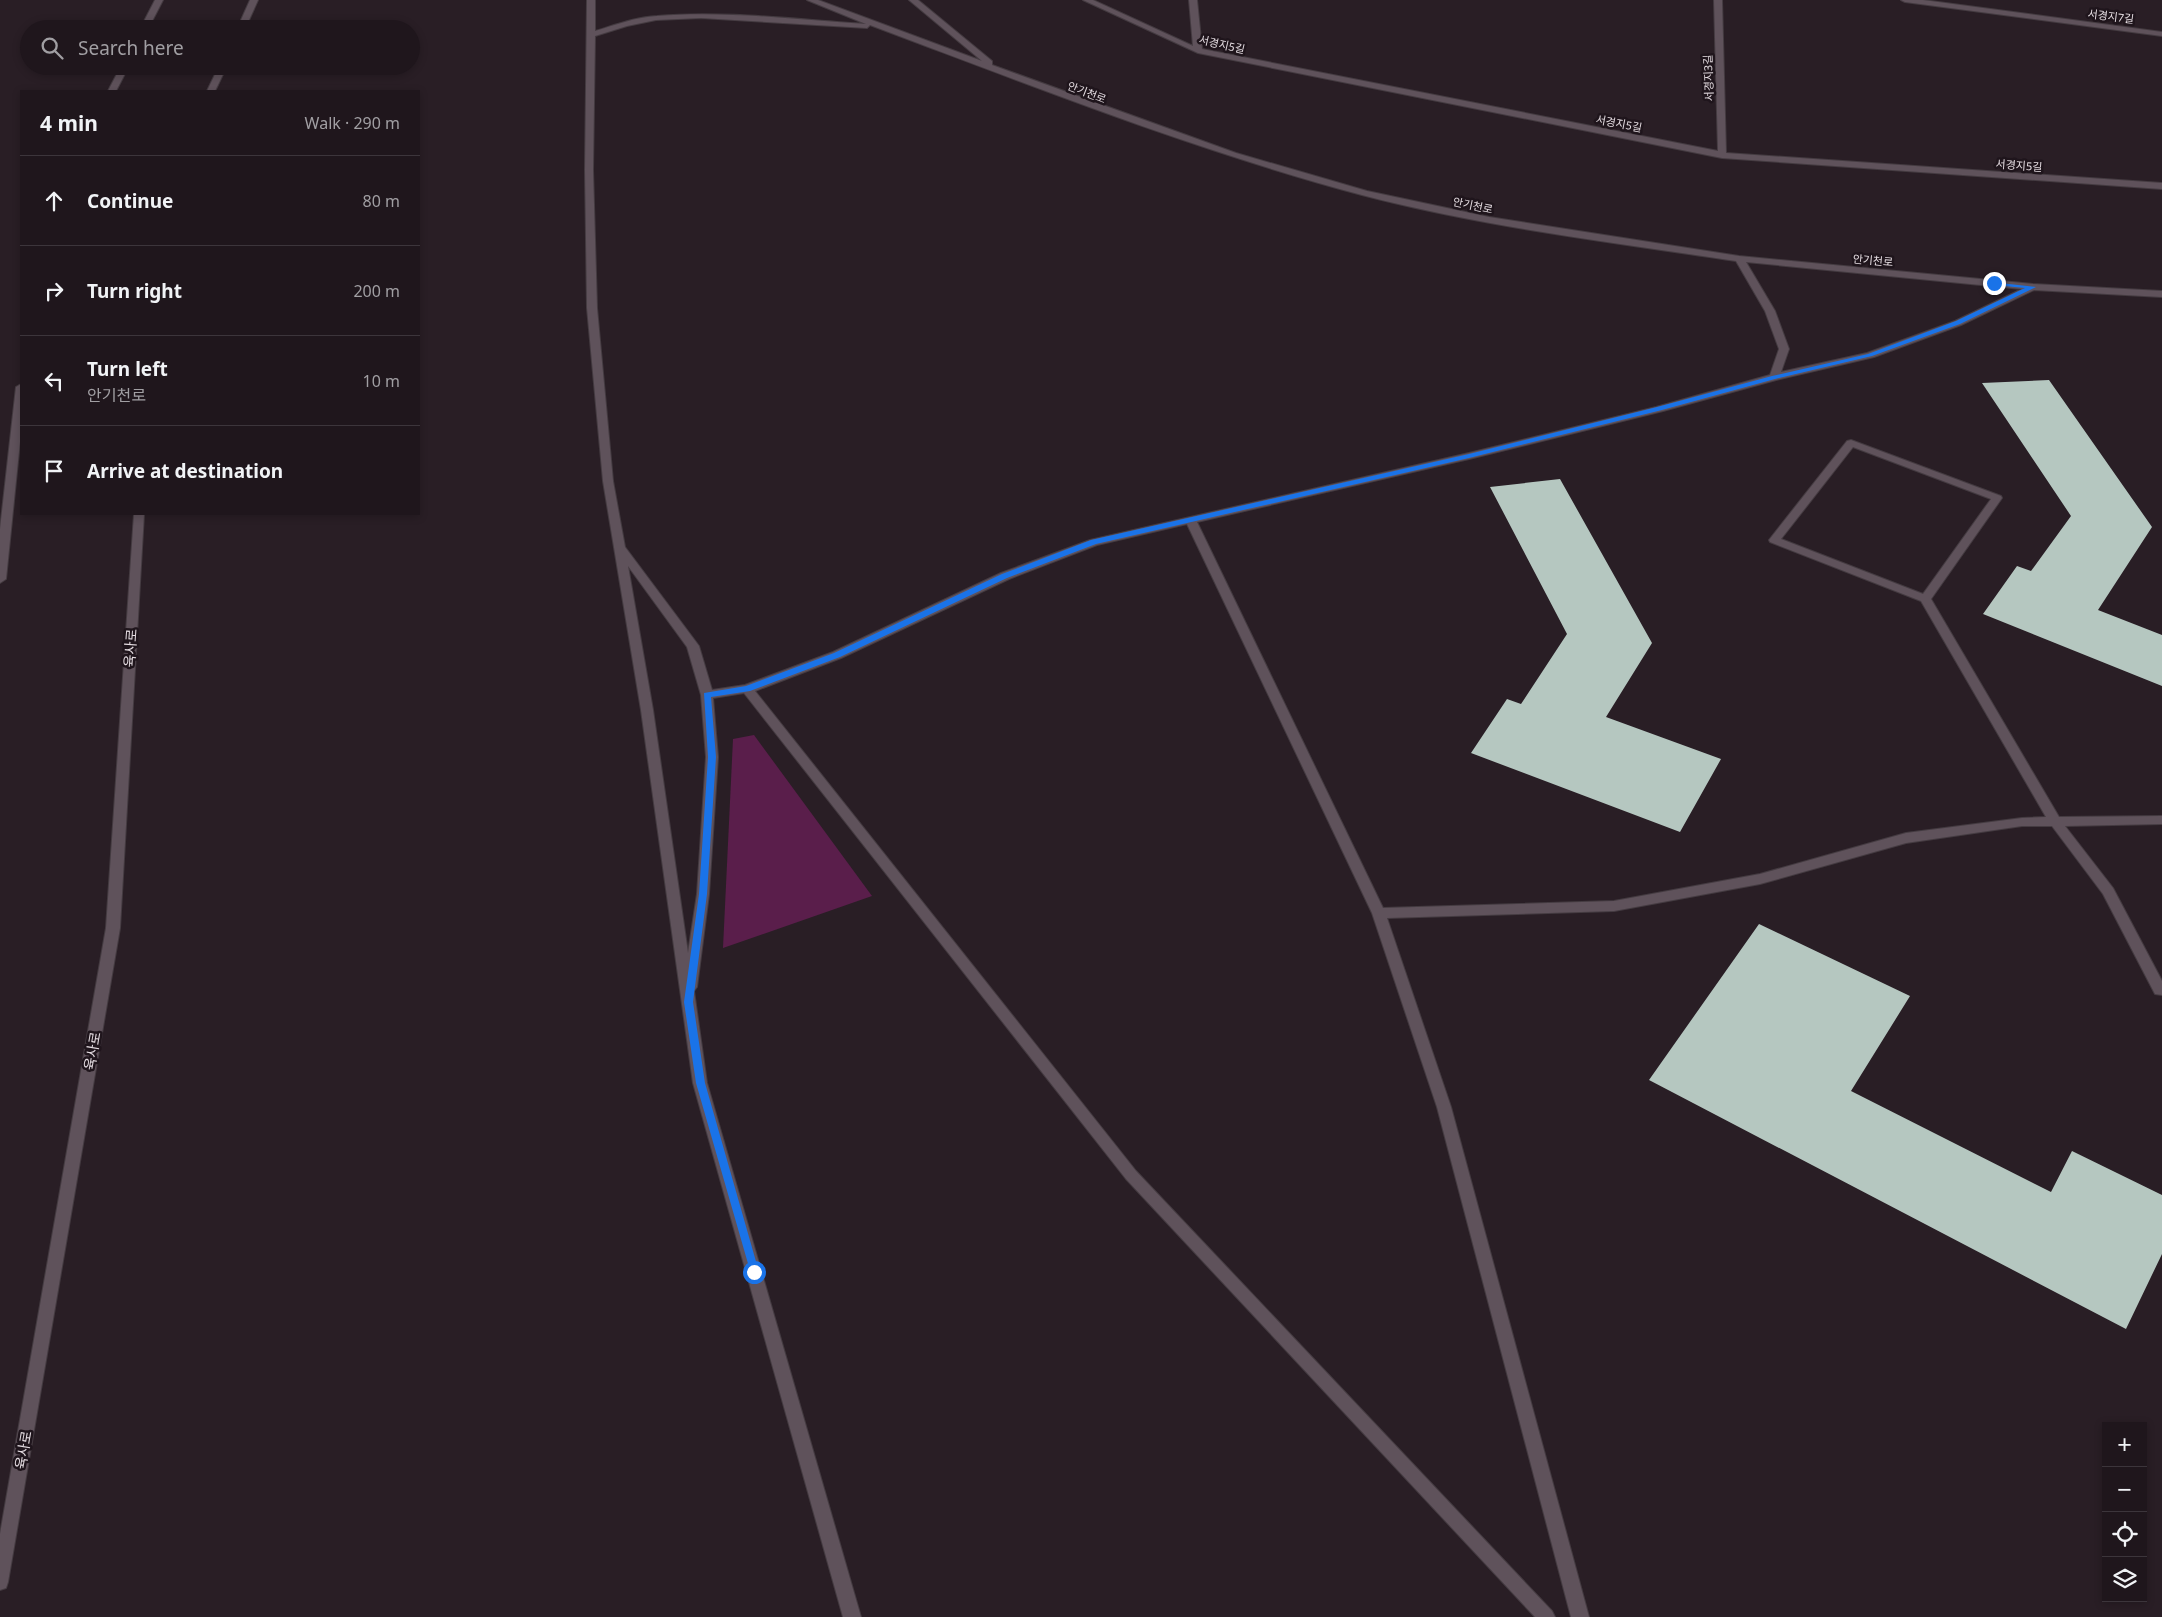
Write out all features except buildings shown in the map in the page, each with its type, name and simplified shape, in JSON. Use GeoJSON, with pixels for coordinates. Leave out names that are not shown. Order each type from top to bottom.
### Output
{"type":"FeatureCollection","features":[{"type":"Feature","properties":{"kind":"street"},"geometry":{"type":"LineString","coordinates":[[149,20],[159,0]]}},
{"type":"Feature","properties":{"kind":"street"},"geometry":{"type":"LineString","coordinates":[[245,20],[254,0]]}},
{"type":"Feature","properties":{"kind":"street"},"geometry":{"type":"LineString","coordinates":[[592,0],[590,35],[592,308],[608,480],[647,710],[700,1083],[852,1617]]}},
{"type":"Feature","properties":{"kind":"street","name":"안기천로"},"geometry":{"type":"LineString","coordinates":[[811,0],[997,70],[1233,155],[1365,193],[1489,220],[1738,259],[2033,287],[2162,294]]}},
{"type":"Feature","properties":{"kind":"street"},"geometry":{"type":"LineString","coordinates":[[913,0],[997,70]]}},
{"type":"Feature","properties":{"kind":"street","name":"서경지5길"},"geometry":{"type":"LineString","coordinates":[[1087,0],[1198,52],[1722,155],[2162,186]]}},
{"type":"Feature","properties":{"kind":"street"},"geometry":{"type":"LineString","coordinates":[[1193,0],[1198,52]]}},
{"type":"Feature","properties":{"kind":"street","name":"서경지3길"},"geometry":{"type":"LineString","coordinates":[[1718,0],[1722,155]]}},
{"type":"Feature","properties":{"kind":"street","name":"서경지7길"},"geometry":{"type":"LineString","coordinates":[[1905,0],[1938,2],[2162,34]]}},
{"type":"Feature","properties":{"kind":"street"},"geometry":{"type":"LineString","coordinates":[[590,35],[625,24],[656,18],[701,16],[880,26]]}},
{"type":"Feature","properties":{"kind":"street"},"geometry":{"type":"LineString","coordinates":[[113,90],[120,75]]}},
{"type":"Feature","properties":{"kind":"street"},"geometry":{"type":"LineString","coordinates":[[211,90],[219,75]]}},
{"type":"Feature","properties":{"kind":"street"},"geometry":{"type":"LineString","coordinates":[[1738,259],[1770,311],[1784,349],[1774,378]]}},
{"type":"Feature","properties":{"kind":"street"},"geometry":{"type":"LineString","coordinates":[[707,695],[747,689],[837,655],[1004,576],[1094,542],[1488,451],[1870,355],[1958,323],[2033,287]]}},
{"type":"Feature","properties":{"kind":"street"},"geometry":{"type":"LineString","coordinates":[[0,579],[20,396]]}},
{"type":"Feature","properties":{"kind":"street"},"geometry":{"type":"LineString","coordinates":[[1924,599],[1997,498],[1851,443],[1774,540],[1924,599],[2054,820],[2108,891],[2160,990]]}},
{"type":"Feature","properties":{"kind":"street","name":"육사로"},"geometry":{"type":"LineString","coordinates":[[0,1582],[113,928],[139,515]]}},
{"type":"Feature","properties":{"kind":"street"},"geometry":{"type":"LineString","coordinates":[[1191,521],[1379,913],[1444,1107],[1580,1617]]}},
{"type":"Feature","properties":{"kind":"street"},"geometry":{"type":"LineString","coordinates":[[620,548],[693,646],[707,695],[712,757],[703,894],[688,1002]]}},
{"type":"Feature","properties":{"kind":"street"},"geometry":{"type":"LineString","coordinates":[[747,689],[1131,1175],[1546,1617]]}},
{"type":"Feature","properties":{"kind":"street"},"geometry":{"type":"LineString","coordinates":[[1379,913],[1614,906],[1760,879],[1906,838],[2022,822],[2054,820],[2162,820]]}},
{"type":"Feature","properties":{"kind":"shaded area"},"geometry":{"type":"Polygon","coordinates":[[[754,735],[872,896],[723,948],[733,739],[754,735]]]}},
{"type":"Feature","properties":{"kind":"route"},"geometry":{"type":"LineString","coordinates":[[754,1272],[700,1083],[688,1002],[703,894],[712,757],[707,695],[747,689],[837,655],[1004,576],[1094,542],[1469,456],[1870,355],[1958,323],[2033,287],[1994,283]]}}]}
